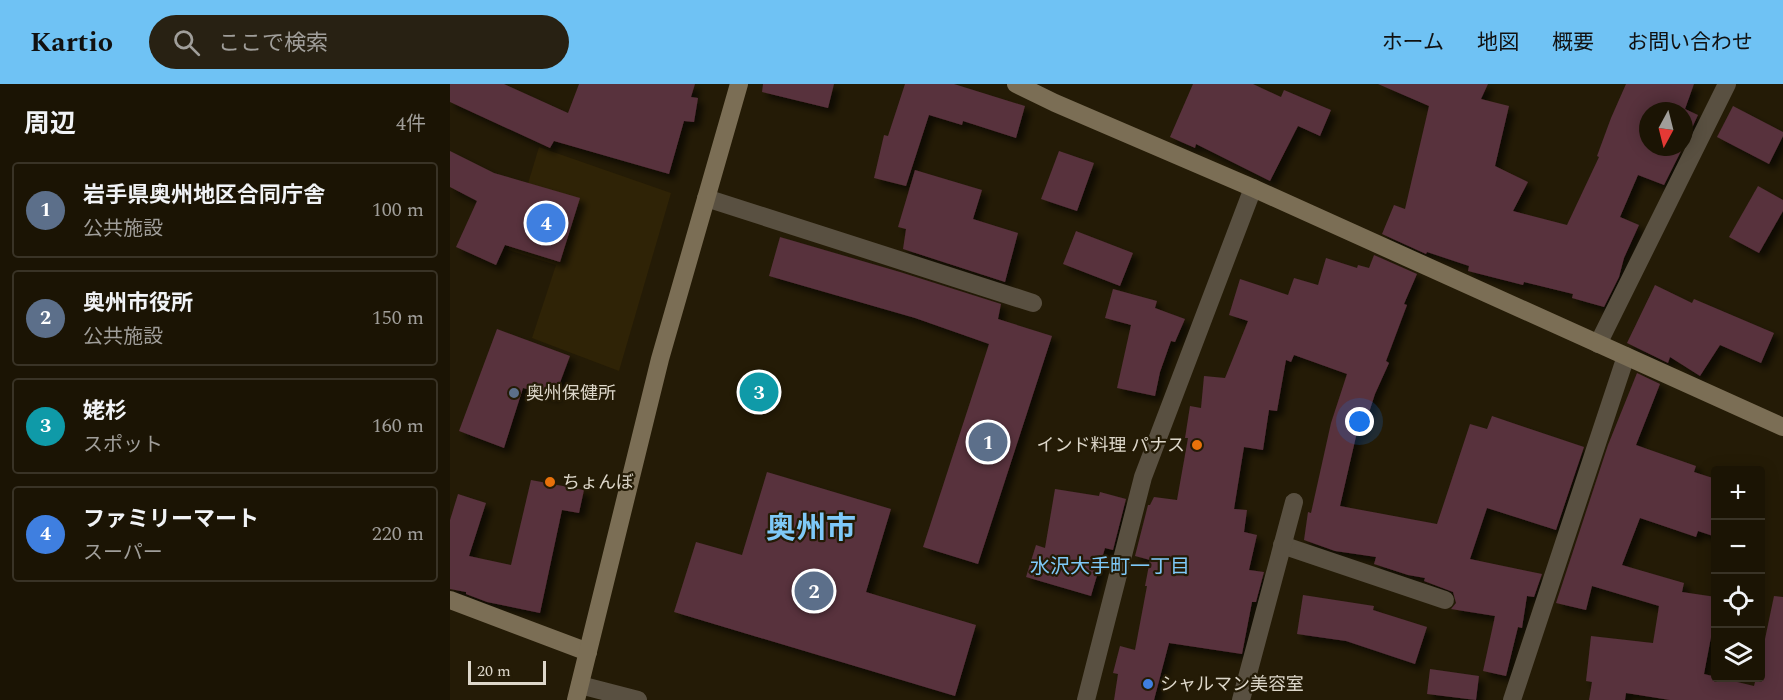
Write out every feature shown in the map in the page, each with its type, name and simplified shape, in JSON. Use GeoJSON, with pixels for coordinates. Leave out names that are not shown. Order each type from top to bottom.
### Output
{"type":"FeatureCollection","features":[{"type":"Feature","properties":{"kind":"street"},"geometry":{"type":"LineString","coordinates":[[638,700],[578,692],[660,359],[739,84]]}},
{"type":"Feature","properties":{"kind":"street"},"geometry":{"type":"LineString","coordinates":[[1016,84],[1253,188],[1783,427]]}},
{"type":"Feature","properties":{"kind":"street"},"geometry":{"type":"LineString","coordinates":[[1598,344],[1727,84]]}},
{"type":"Feature","properties":{"kind":"street"},"geometry":{"type":"LineString","coordinates":[[1086,700],[1143,477],[1253,188]]}},
{"type":"Feature","properties":{"kind":"street"},"geometry":{"type":"LineString","coordinates":[[706,198],[1033,303]]}},
{"type":"Feature","properties":{"kind":"street"},"geometry":{"type":"LineString","coordinates":[[1512,700],[1626,356]]}},
{"type":"Feature","properties":{"kind":"street"},"geometry":{"type":"LineString","coordinates":[[1241,700],[1294,502]]}},
{"type":"Feature","properties":{"kind":"street"},"geometry":{"type":"LineString","coordinates":[[1282,545],[1445,600]]}},
{"type":"Feature","properties":{"kind":"street"},"geometry":{"type":"LineString","coordinates":[[450,600],[588,652]]}},
{"type":"Feature","properties":{"kind":"shaded area"},"geometry":{"type":"Polygon","coordinates":[[[539,147],[671,193],[619,371],[532,338],[556,265],[508,250],[539,147]]]}},
{"type":"Feature","properties":{"kind":"building"},"geometry":{"type":"Polygon","coordinates":[[[450,84],[504,84],[568,113],[579,84],[695,84],[691,97],[698,98],[694,122],[684,121],[669,174],[554,141],[550,148],[450,102],[450,84]]]}},
{"type":"Feature","properties":{"kind":"building"},"geometry":{"type":"Polygon","coordinates":[[[763,84],[834,84],[828,108],[762,92],[763,84]]]}},
{"type":"Feature","properties":{"kind":"building"},"geometry":{"type":"Polygon","coordinates":[[[905,84],[954,84],[1025,106],[1016,138],[963,121],[962,125],[929,115],[906,186],[874,178],[884,135],[888,136],[905,84]]]}},
{"type":"Feature","properties":{"kind":"building"},"geometry":{"type":"Polygon","coordinates":[[[1193,84],[1253,84],[1281,97],[1284,90],[1331,110],[1320,136],[1298,126],[1270,181],[1196,144],[1195,148],[1170,137],[1193,84]]]}},
{"type":"Feature","properties":{"kind":"building"},"geometry":{"type":"Polygon","coordinates":[[[1378,84],[1488,84],[1481,99],[1509,106],[1495,166],[1528,182],[1513,211],[1567,225],[1599,157],[1597,156],[1611,118],[1626,84],[1694,84],[1688,102],[1639,102],[1639,156],[1678,156],[1664,185],[1638,175],[1620,217],[1639,225],[1624,258],[1619,277],[1604,307],[1572,298],[1573,294],[1524,282],[1523,285],[1468,271],[1469,266],[1427,252],[1426,254],[1382,234],[1394,205],[1405,209],[1429,106],[1378,84]]]}},
{"type":"Feature","properties":{"kind":"building"},"geometry":{"type":"Polygon","coordinates":[[[1733,106],[1783,132],[1769,164],[1717,137],[1733,106]]]}},
{"type":"Feature","properties":{"kind":"building"},"geometry":{"type":"Polygon","coordinates":[[[1693,113],[1698,115],[1693,126],[1693,113]]]}},
{"type":"Feature","properties":{"kind":"building"},"geometry":{"type":"Polygon","coordinates":[[[450,151],[494,173],[580,198],[560,262],[505,245],[496,265],[456,247],[477,201],[450,187],[450,151]]]}},
{"type":"Feature","properties":{"kind":"building"},"geometry":{"type":"Polygon","coordinates":[[[1059,151],[1094,163],[1077,211],[1041,199],[1059,151]]]}},
{"type":"Feature","properties":{"kind":"building"},"geometry":{"type":"Polygon","coordinates":[[[915,170],[982,190],[973,219],[1018,233],[1005,282],[903,249],[906,229],[898,227],[915,170]]]}},
{"type":"Feature","properties":{"kind":"building"},"geometry":{"type":"Polygon","coordinates":[[[1758,186],[1783,200],[1783,211],[1759,253],[1729,237],[1758,186]]]}},
{"type":"Feature","properties":{"kind":"building"},"geometry":{"type":"Polygon","coordinates":[[[1076,231],[1133,253],[1120,286],[1063,264],[1076,231]]]}},
{"type":"Feature","properties":{"kind":"building"},"geometry":{"type":"Polygon","coordinates":[[[780,237],[1001,304],[998,319],[1052,336],[978,564],[923,547],[989,344],[915,318],[769,276],[780,237]]]}},
{"type":"Feature","properties":{"kind":"building"},"geometry":{"type":"Polygon","coordinates":[[[1374,255],[1417,274],[1404,304],[1407,305],[1386,361],[1389,363],[1375,394],[1362,434],[1357,432],[1340,506],[1437,524],[1470,424],[1487,429],[1492,416],[1584,447],[1556,530],[1487,508],[1470,559],[1542,574],[1534,597],[1527,596],[1522,628],[1518,627],[1506,676],[1483,671],[1495,616],[1451,609],[1456,603],[1453,592],[1424,581],[1425,578],[1374,564],[1376,557],[1335,551],[1304,540],[1308,512],[1311,513],[1331,423],[1347,374],[1294,355],[1291,362],[1286,360],[1277,411],[1269,410],[1263,450],[1244,447],[1234,509],[1247,510],[1244,532],[1257,535],[1249,570],[1264,572],[1256,602],[1252,602],[1242,654],[1169,643],[1154,700],[1114,700],[1118,674],[1113,673],[1120,646],[1135,650],[1147,586],[1145,586],[1150,560],[1135,556],[1148,505],[1154,497],[1177,500],[1188,438],[1185,438],[1190,406],[1201,408],[1204,376],[1225,378],[1248,321],[1229,315],[1240,279],[1288,295],[1294,278],[1318,285],[1326,258],[1357,268],[1358,265],[1369,268],[1374,255]]]}},
{"type":"Feature","properties":{"kind":"building"},"geometry":{"type":"Polygon","coordinates":[[[1655,285],[1692,303],[1694,299],[1774,333],[1761,363],[1720,345],[1700,376],[1670,357],[1668,363],[1627,343],[1655,285]]]}},
{"type":"Feature","properties":{"kind":"building"},"geometry":{"type":"Polygon","coordinates":[[[1113,289],[1157,301],[1155,308],[1185,319],[1175,342],[1171,341],[1160,372],[1155,396],[1117,388],[1131,325],[1105,318],[1113,289]]]}},
{"type":"Feature","properties":{"kind":"building","name":"奥州保健所"},"geometry":{"type":"Polygon","coordinates":[[[497,329],[570,356],[555,396],[523,388],[504,448],[459,431],[497,329]]]}},
{"type":"Feature","properties":{"kind":"building"},"geometry":{"type":"Polygon","coordinates":[[[1637,373],[1660,384],[1636,445],[1696,466],[1694,472],[1711,477],[1711,535],[1698,531],[1696,537],[1640,518],[1622,565],[1684,583],[1682,592],[1711,596],[1711,637],[1704,674],[1711,676],[1711,682],[1737,682],[1754,686],[1755,682],[1765,682],[1765,639],[1774,596],[1783,597],[1783,700],[1670,700],[1626,693],[1625,700],[1589,700],[1592,682],[1586,681],[1591,636],[1653,643],[1659,606],[1592,586],[1586,610],[1556,603],[1608,445],[1637,373]]]}},
{"type":"Feature","properties":{"kind":"building"},"geometry":{"type":"Polygon","coordinates":[[[767,472],[891,509],[866,592],[976,625],[955,696],[674,612],[696,542],[742,555],[767,472]]]}},
{"type":"Feature","properties":{"kind":"building"},"geometry":{"type":"Polygon","coordinates":[[[531,480],[584,490],[579,513],[562,510],[540,613],[487,602],[466,594],[466,592],[450,589],[450,520],[458,494],[486,503],[469,556],[511,565],[531,480]]]}},
{"type":"Feature","properties":{"kind":"building"},"geometry":{"type":"Polygon","coordinates":[[[1055,489],[1099,496],[1100,492],[1126,499],[1113,550],[1105,548],[1091,596],[1026,577],[1036,545],[1045,548],[1055,489]]]}},
{"type":"Feature","properties":{"kind":"building"},"geometry":{"type":"Polygon","coordinates":[[[1303,595],[1374,606],[1373,610],[1427,627],[1415,664],[1346,641],[1297,634],[1303,595]]]}},
{"type":"Feature","properties":{"kind":"building"},"geometry":{"type":"Polygon","coordinates":[[[1430,669],[1479,676],[1476,700],[1427,694],[1430,669]]]}},
{"type":"Feature","properties":{"kind":"place","name":"ファミリーマート"},"geometry":{"type":"Point","coordinates":[546,223]}},
{"type":"Feature","properties":{"kind":"place","name":"姥杉"},"geometry":{"type":"Point","coordinates":[759,392]}},
{"type":"Feature","properties":{"kind":"place","name":"奥州保健所"},"geometry":{"type":"Point","coordinates":[514,393]}},
{"type":"Feature","properties":{"kind":"place","name":"岩手県奥州地区合同庁舎"},"geometry":{"type":"Point","coordinates":[988,442]}},
{"type":"Feature","properties":{"kind":"place","name":"インド料理 パナス"},"geometry":{"type":"Point","coordinates":[1197,445]}},
{"type":"Feature","properties":{"kind":"place","name":"ちょんぼ"},"geometry":{"type":"Point","coordinates":[550,482]}},
{"type":"Feature","properties":{"kind":"place","name":"奥州市役所"},"geometry":{"type":"Point","coordinates":[814,591]}},
{"type":"Feature","properties":{"kind":"place","name":"シャルマン美容室"},"geometry":{"type":"Point","coordinates":[1148,684]}},
{"type":"Feature","properties":{"kind":"district","name":"奥州市"},"geometry":{"type":"Point","coordinates":[811,529]}},
{"type":"Feature","properties":{"kind":"district","name":"水沢大手町一丁目"},"geometry":{"type":"Point","coordinates":[1110,567]}}]}
